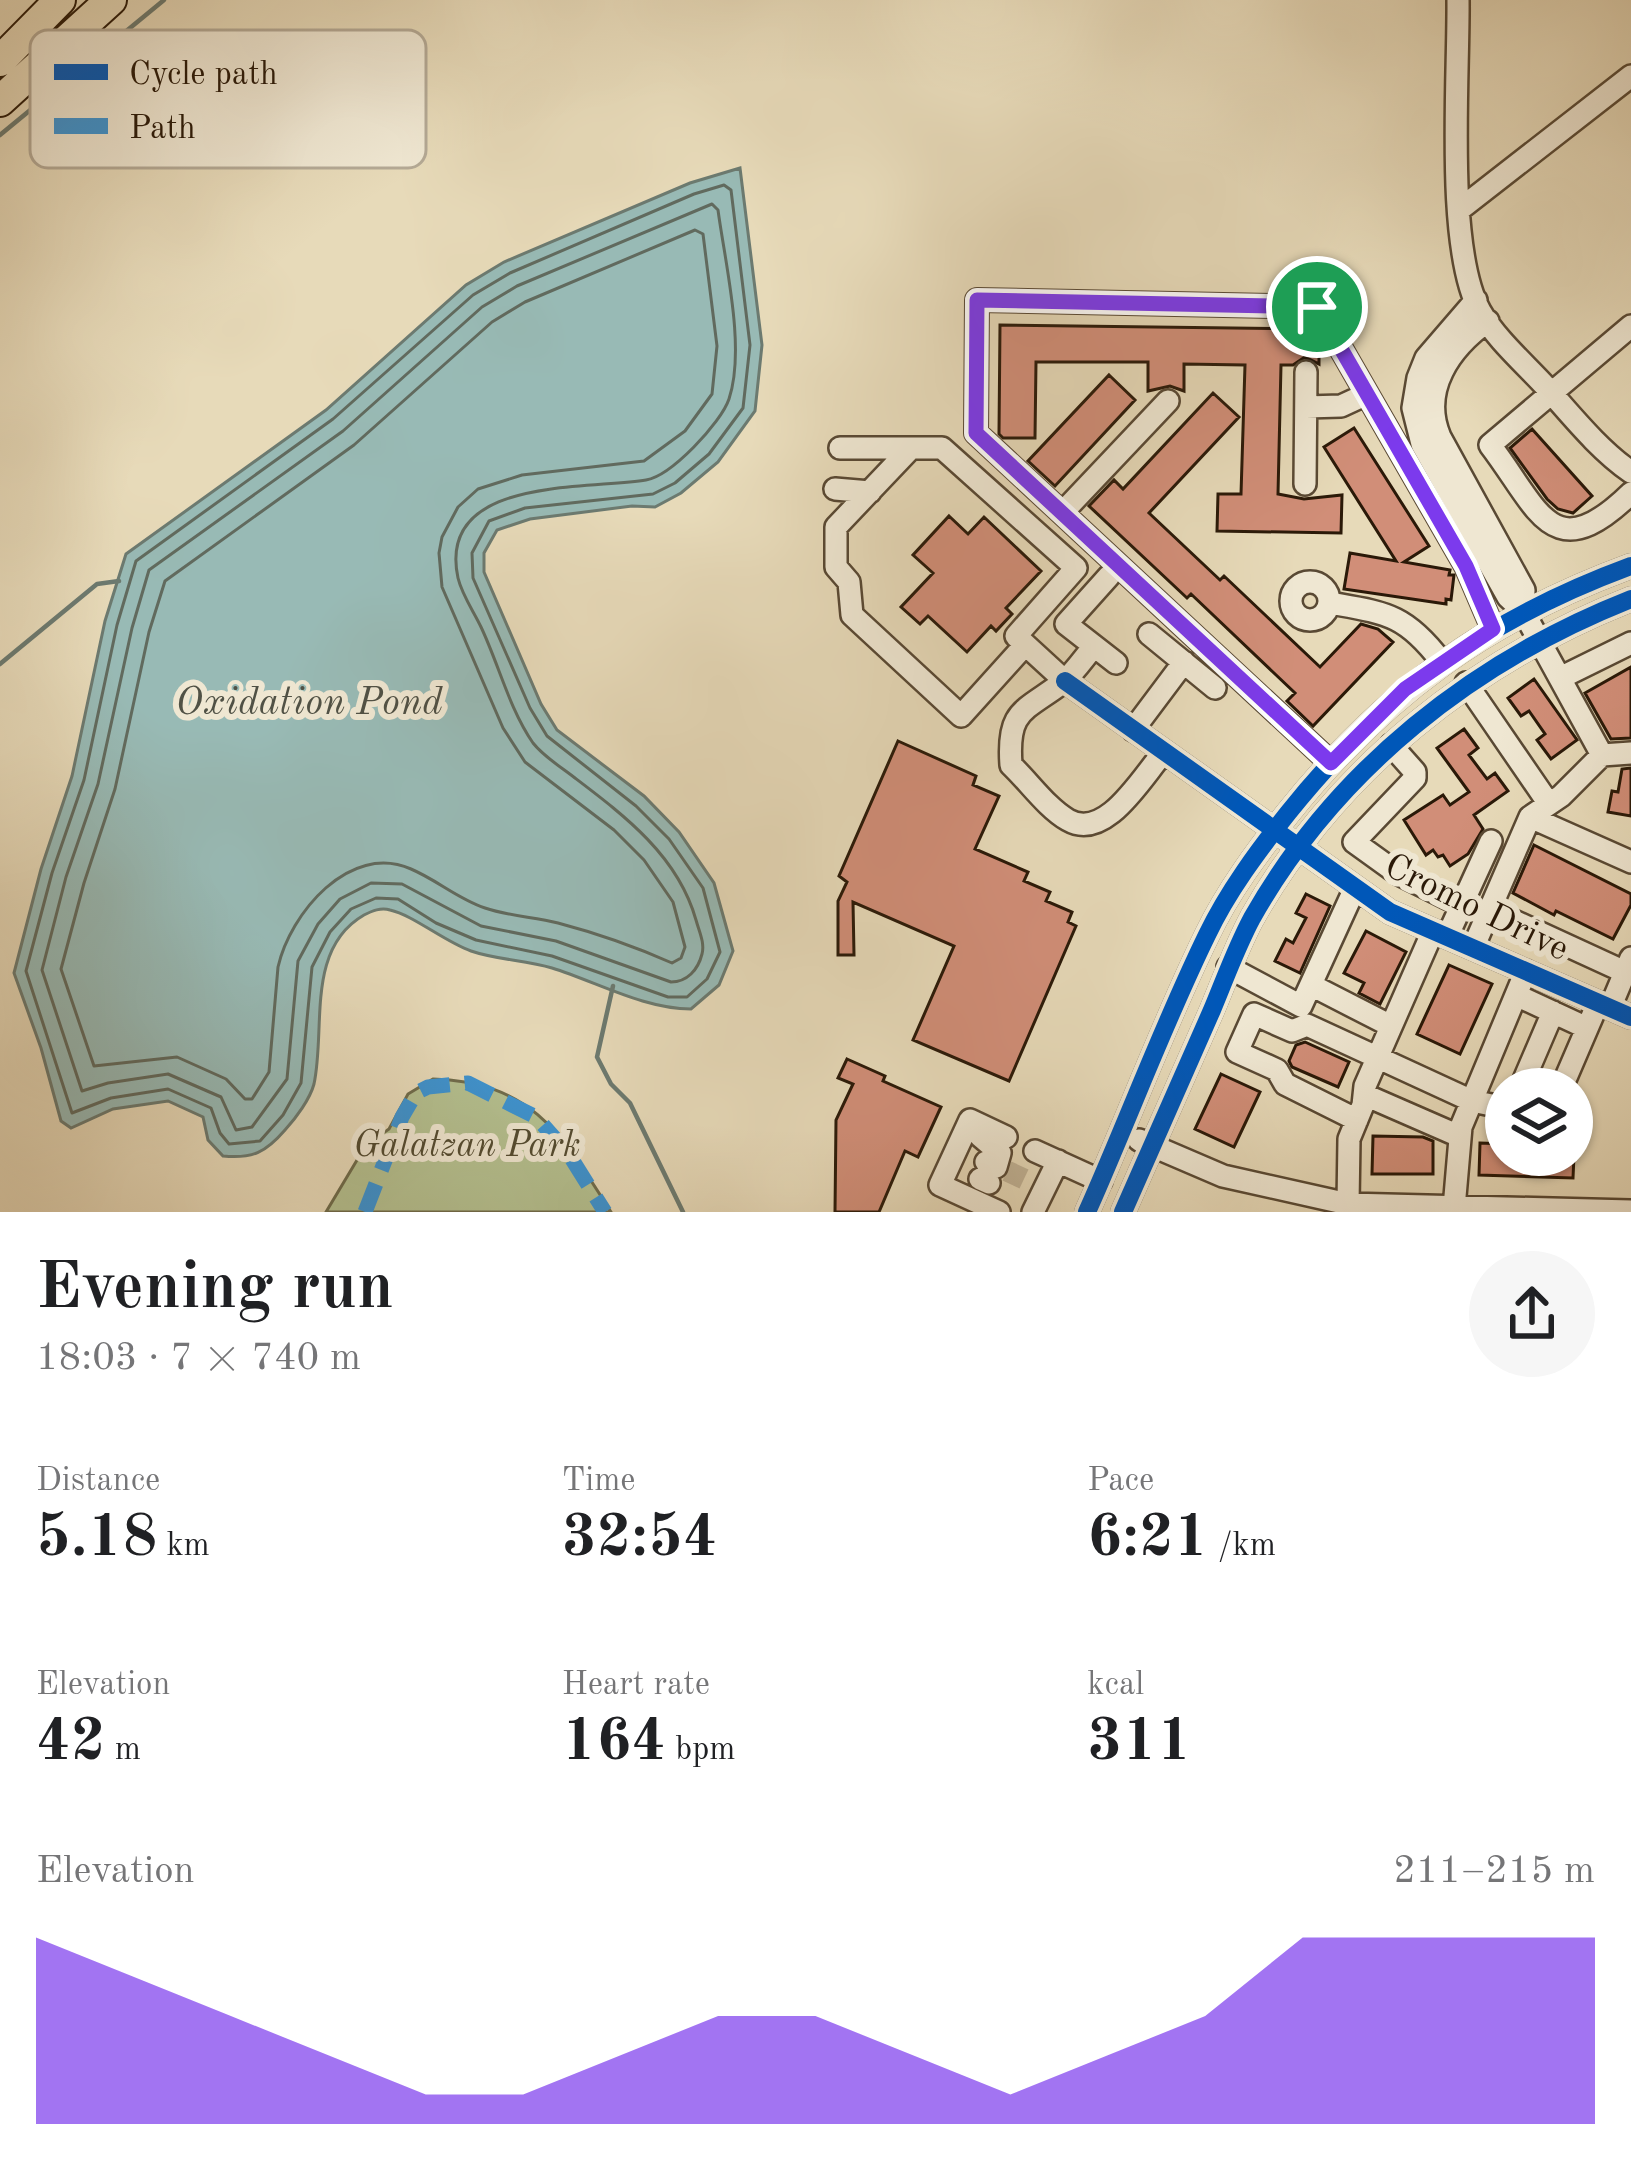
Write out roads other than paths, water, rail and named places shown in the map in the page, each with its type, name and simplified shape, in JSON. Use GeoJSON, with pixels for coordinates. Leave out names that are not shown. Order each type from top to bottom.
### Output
{"type":"FeatureCollection","features":[{"type":"Feature","properties":{"kind":"highway"},"geometry":{"type":"LineString","coordinates":[[30,30],[60,0]]}},
{"type":"Feature","properties":{"kind":"highway"},"geometry":{"type":"LineString","coordinates":[[78,30],[111,0]]}},
{"type":"Feature","properties":{"kind":"highway"},"geometry":{"type":"LineString","coordinates":[[0,61],[30,30]]}},
{"type":"Feature","properties":{"kind":"highway"},"geometry":{"type":"LineString","coordinates":[[0,101],[30,74]]}},
{"type":"Feature","properties":{"kind":"street"},"geometry":{"type":"LineString","coordinates":[[1458,0],[1459,210],[1476,300],[1488,321],[1551,392],[1631,472]]}},
{"type":"Feature","properties":{"kind":"street"},"geometry":{"type":"LineString","coordinates":[[1459,210],[1631,76]]}},
{"type":"Feature","properties":{"kind":"street"},"geometry":{"type":"LineString","coordinates":[[1331,763],[976,433],[977,300],[1317,307],[1466,566],[1493,629]]}},
{"type":"Feature","properties":{"kind":"street"},"geometry":{"type":"LineString","coordinates":[[1476,300],[1426,358],[1415,389],[1414,418],[1422,444],[1451,496],[1508,597],[1523,611],[1602,754]]}},
{"type":"Feature","properties":{"kind":"street"},"geometry":{"type":"LineString","coordinates":[[1488,321],[1462,342],[1440,375],[1433,417],[1524,590],[1523,611]]}},
{"type":"Feature","properties":{"kind":"street"},"geometry":{"type":"LineString","coordinates":[[1631,326],[1490,445],[1546,519],[1563,531],[1580,529],[1631,493]]}},
{"type":"Feature","properties":{"kind":"street"},"geometry":{"type":"LineString","coordinates":[[1305,484],[1306,372]]}},
{"type":"Feature","properties":{"kind":"street"},"geometry":{"type":"LineString","coordinates":[[1306,407],[1341,406],[1367,394]]}},
{"type":"Feature","properties":{"kind":"street"},"geometry":{"type":"LineString","coordinates":[[1062,513],[1168,401]]}},
{"type":"Feature","properties":{"kind":"street"},"geometry":{"type":"LineString","coordinates":[[840,448],[911,448],[942,448],[1076,568],[1016,636],[1025,645],[962,716],[852,615],[849,582],[836,567],[836,527],[911,448]]}},
{"type":"Feature","properties":{"kind":"street"},"geometry":{"type":"LineString","coordinates":[[835,489],[870,492]]}},
{"type":"Feature","properties":{"kind":"street"},"geometry":{"type":"LineString","coordinates":[[1088,1212],[1208,932],[1274,831],[1331,763],[1366,725],[1441,662],[1523,611],[1631,566]]}},
{"type":"Feature","properties":{"kind":"street"},"geometry":{"type":"LineString","coordinates":[[1109,576],[1066,624],[1116,663]]}},
{"type":"Feature","properties":{"kind":"street"},"geometry":{"type":"LineString","coordinates":[[1123,1212],[1253,916],[1346,791],[1391,745],[1466,683],[1538,640],[1631,599]]}},
{"type":"Feature","properties":{"kind":"street"},"geometry":{"type":"LineString","coordinates":[[1330,603],[1401,619],[1422,636],[1441,662]]}},
{"type":"Feature","properties":{"kind":"street"},"geometry":{"type":"LineString","coordinates":[[1149,634],[1216,688]]}},
{"type":"Feature","properties":{"kind":"street"},"geometry":{"type":"LineString","coordinates":[[1560,678],[1631,643]]}},
{"type":"Feature","properties":{"kind":"street","name":"Cromo Drive"},"geometry":{"type":"LineString","coordinates":[[1025,645],[1065,681],[1390,912],[1613,1010]]}},
{"type":"Feature","properties":{"kind":"street"},"geometry":{"type":"LineString","coordinates":[[1094,646],[1065,681],[1030,701],[1016,716],[1009,736],[1011,766],[1066,819],[1095,823],[1109,815],[1164,752]]}},
{"type":"Feature","properties":{"kind":"street"},"geometry":{"type":"LineString","coordinates":[[1133,730],[1184,662]]}},
{"type":"Feature","properties":{"kind":"street"},"geometry":{"type":"LineString","coordinates":[[1466,683],[1540,811],[1631,862]]}},
{"type":"Feature","properties":{"kind":"street"},"geometry":{"type":"LineString","coordinates":[[1391,745],[1415,772],[1414,778],[1354,842],[1397,873],[1462,905]]}},
{"type":"Feature","properties":{"kind":"street"},"geometry":{"type":"LineString","coordinates":[[1473,948],[1540,811],[1602,754],[1631,753]]}},
{"type":"Feature","properties":{"kind":"street"},"geometry":{"type":"LineString","coordinates":[[1348,1204],[1349,1139],[1377,1058],[1440,934],[1462,905],[1491,841]]}},
{"type":"Feature","properties":{"kind":"street"},"geometry":{"type":"LineString","coordinates":[[1228,967],[1301,1006],[1355,888]]}},
{"type":"Feature","properties":{"kind":"street"},"geometry":{"type":"LineString","coordinates":[[1490,910],[1629,966],[1613,1010],[1587,1028],[1570,1068]]}},
{"type":"Feature","properties":{"kind":"street"},"geometry":{"type":"LineString","coordinates":[[1454,1208],[1460,1136],[1526,971]]}},
{"type":"Feature","properties":{"kind":"street"},"geometry":{"type":"LineString","coordinates":[[1310,985],[1391,1026]]}},
{"type":"Feature","properties":{"kind":"street"},"geometry":{"type":"LineString","coordinates":[[1516,995],[1587,1028]]}},
{"type":"Feature","properties":{"kind":"street"},"geometry":{"type":"LineString","coordinates":[[1215,1003],[1251,1020]]}},
{"type":"Feature","properties":{"kind":"street"},"geometry":{"type":"LineString","coordinates":[[1529,1068],[1553,1012]]}},
{"type":"Feature","properties":{"kind":"street"},"geometry":{"type":"LineString","coordinates":[[1357,1120],[1285,1084],[1277,1070],[1237,1052],[1254,1014],[1292,1031],[1307,1025],[1485,1103]]}},
{"type":"Feature","properties":{"kind":"street"},"geometry":{"type":"LineString","coordinates":[[1365,1095],[1460,1136]]}},
{"type":"Feature","properties":{"kind":"street"},"geometry":{"type":"LineString","coordinates":[[1123,1131],[1223,1176],[1316,1205],[1629,1211],[1631,1202]]}},
{"type":"Feature","properties":{"kind":"street"},"geometry":{"type":"LineString","coordinates":[[1006,1137],[960,1148],[940,1185],[1001,1183],[1058,1161]]}},
{"type":"Feature","properties":{"kind":"street"},"geometry":{"type":"LineString","coordinates":[[960,1148],[996,1146],[1001,1183],[1034,1212]]}},
{"type":"Feature","properties":{"kind":"street"},"geometry":{"type":"LineString","coordinates":[[1035,1151],[1101,1181]]}},
{"type":"Feature","properties":{"kind":"water","name":"Oxidation Pond"},"geometry":{"type":"Polygon","coordinates":[[[740,168],[762,345],[755,411],[718,462],[681,493],[655,507],[530,519],[497,530],[484,553],[484,572],[541,704],[557,730],[644,796],[679,832],[714,883],[733,951],[719,985],[691,1009],[656,1005],[552,968],[471,951],[399,913],[377,910],[345,930],[333,948],[321,992],[312,1090],[294,1120],[265,1149],[251,1155],[223,1156],[208,1140],[203,1117],[168,1101],[113,1109],[71,1128],[61,1121],[14,973],[72,776],[105,621],[126,554],[326,410],[466,285],[504,262],[690,183],[740,168]]]}},
{"type":"Feature","properties":{"kind":"waterway"},"geometry":{"type":"LineString","coordinates":[[128,30],[164,0]]}},
{"type":"Feature","properties":{"kind":"waterway"},"geometry":{"type":"LineString","coordinates":[[0,135],[30,110]]}},
{"type":"Feature","properties":{"kind":"waterway"},"geometry":{"type":"LineString","coordinates":[[0,664],[97,584],[119,581]]}},
{"type":"Feature","properties":{"kind":"waterway"},"geometry":{"type":"LineString","coordinates":[[613,986],[597,1057],[611,1084],[630,1103],[683,1212]]}},
{"type":"Feature","properties":{"kind":"tunnel"},"geometry":{"type":"LineString","coordinates":[[1007,1171],[1024,1179]]}},
{"type":"Feature","properties":{"kind":"park label","name":"Galatzan Park"},"geometry":{"type":"Point","coordinates":[467,1147]}}]}
